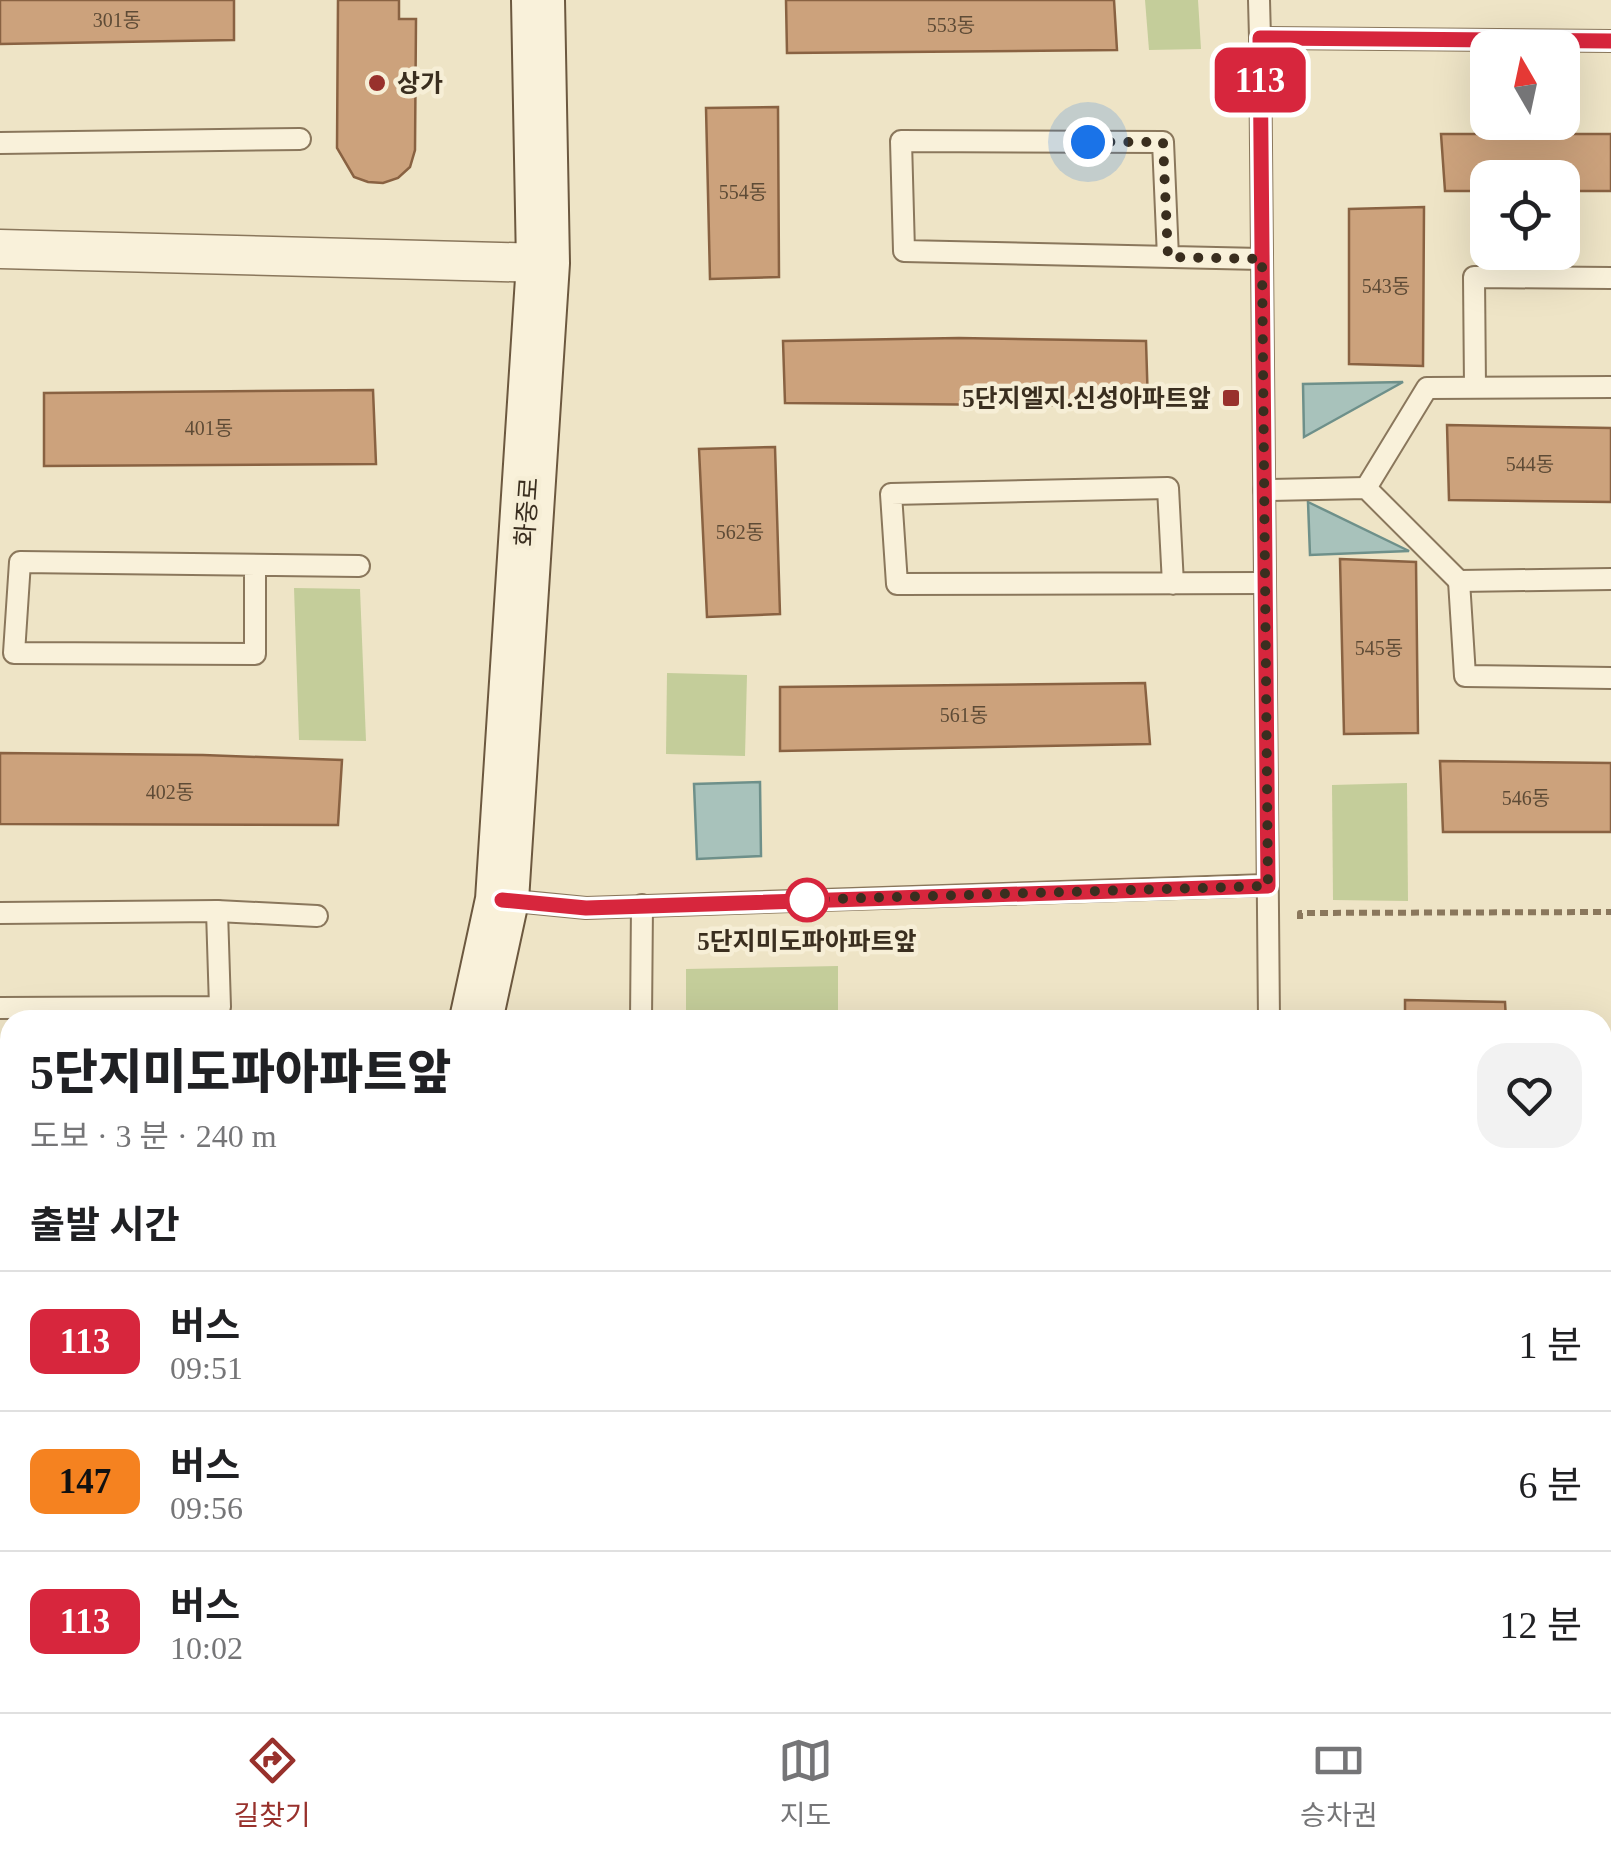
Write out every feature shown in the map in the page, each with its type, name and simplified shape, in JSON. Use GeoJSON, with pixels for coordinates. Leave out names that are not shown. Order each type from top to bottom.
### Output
{"type":"FeatureCollection","features":[{"type":"Feature","properties":{"kind":"main road","name":"화중로"},"geometry":{"type":"LineString","coordinates":[[478,1010],[502,900],[544,263],[538,0]]}},
{"type":"Feature","properties":{"kind":"street"},"geometry":{"type":"LineString","coordinates":[[0,249],[544,263]]}},
{"type":"Feature","properties":{"kind":"lane"},"geometry":{"type":"LineString","coordinates":[[1260,0],[1268,1010]]}},
{"type":"Feature","properties":{"kind":"lane"},"geometry":{"type":"LineString","coordinates":[[1260,38],[1611,41]]}},
{"type":"Feature","properties":{"kind":"lane"},"geometry":{"type":"LineString","coordinates":[[0,143],[300,139]]}},
{"type":"Feature","properties":{"kind":"lane"},"geometry":{"type":"LineString","coordinates":[[1168,257],[1163,142],[901,141],[904,251],[1168,257],[1262,259]]}},
{"type":"Feature","properties":{"kind":"lane"},"geometry":{"type":"LineString","coordinates":[[1475,388],[1474,277],[1611,278]]}},
{"type":"Feature","properties":{"kind":"lane"},"geometry":{"type":"LineString","coordinates":[[1366,488],[1427,388],[1611,388]]}},
{"type":"Feature","properties":{"kind":"lane"},"geometry":{"type":"LineString","coordinates":[[1174,584],[1168,488],[891,494],[897,584],[1174,584],[1264,583]]}},
{"type":"Feature","properties":{"kind":"lane"},"geometry":{"type":"LineString","coordinates":[[1264,490],[1366,488],[1459,581],[1465,676],[1611,678]]}},
{"type":"Feature","properties":{"kind":"lane"},"geometry":{"type":"LineString","coordinates":[[255,565],[255,654],[7,652],[20,562],[360,566]]}},
{"type":"Feature","properties":{"kind":"lane"},"geometry":{"type":"LineString","coordinates":[[1459,581],[1611,579]]}},
{"type":"Feature","properties":{"kind":"lane"},"geometry":{"type":"LineString","coordinates":[[502,900],[586,908],[1268,886]]}},
{"type":"Feature","properties":{"kind":"lane"},"geometry":{"type":"LineString","coordinates":[[641,1010],[642,905]]}},
{"type":"Feature","properties":{"kind":"lane"},"geometry":{"type":"LineString","coordinates":[[0,913],[217,910],[317,916]]}},
{"type":"Feature","properties":{"kind":"lane"},"geometry":{"type":"LineString","coordinates":[[0,1008],[220,1007],[217,910]]}},
{"type":"Feature","properties":{"kind":"path"},"geometry":{"type":"LineString","coordinates":[[1300,931],[1300,913],[1611,912]]}},
{"type":"Feature","properties":{"kind":"green space"},"geometry":{"type":"Polygon","coordinates":[[[1145,0],[1198,0],[1201,49],[1149,50],[1145,0]]]}},
{"type":"Feature","properties":{"kind":"green space"},"geometry":{"type":"Polygon","coordinates":[[[294,588],[360,589],[366,741],[299,740],[294,588]]]}},
{"type":"Feature","properties":{"kind":"green space"},"geometry":{"type":"Polygon","coordinates":[[[667,673],[747,675],[745,756],[666,754],[667,673]]]}},
{"type":"Feature","properties":{"kind":"green space"},"geometry":{"type":"Polygon","coordinates":[[[1407,783],[1408,901],[1333,900],[1332,785],[1407,783]]]}},
{"type":"Feature","properties":{"kind":"green space"},"geometry":{"type":"Polygon","coordinates":[[[838,966],[838,1010],[686,1010],[686,969],[838,966]]]}},
{"type":"Feature","properties":{"kind":"water"},"geometry":{"type":"Polygon","coordinates":[[[1403,382],[1304,437],[1303,384],[1403,382]]]}},
{"type":"Feature","properties":{"kind":"water"},"geometry":{"type":"Polygon","coordinates":[[[1308,502],[1409,551],[1310,555],[1308,502]]]}},
{"type":"Feature","properties":{"kind":"water"},"geometry":{"type":"Polygon","coordinates":[[[760,782],[761,856],[697,859],[694,784],[760,782]]]}},
{"type":"Feature","properties":{"kind":"building"},"geometry":{"type":"Polygon","coordinates":[[[0,0],[234,0],[234,40],[0,44],[0,0]]]}},
{"type":"Feature","properties":{"kind":"building","name":"상가"},"geometry":{"type":"Polygon","coordinates":[[[338,0],[399,0],[399,19],[416,19],[415,150],[410,167],[398,178],[383,183],[354,177],[337,148],[338,0]]]}},
{"type":"Feature","properties":{"kind":"building"},"geometry":{"type":"Polygon","coordinates":[[[786,0],[1114,0],[1117,50],[787,53],[786,0]]]}},
{"type":"Feature","properties":{"kind":"building"},"geometry":{"type":"Polygon","coordinates":[[[778,107],[779,277],[710,279],[706,108],[778,107]]]}},
{"type":"Feature","properties":{"kind":"building"},"geometry":{"type":"Polygon","coordinates":[[[1441,134],[1470,134],[1470,140],[1580,140],[1580,134],[1611,134],[1611,191],[1580,191],[1580,160],[1470,160],[1470,191],[1445,191],[1441,134]]]}},
{"type":"Feature","properties":{"kind":"building"},"geometry":{"type":"Polygon","coordinates":[[[1424,207],[1423,366],[1349,364],[1349,209],[1424,207]]]}},
{"type":"Feature","properties":{"kind":"building"},"geometry":{"type":"Polygon","coordinates":[[[783,341],[1146,341],[1148,406],[785,403],[783,341]]]}},
{"type":"Feature","properties":{"kind":"building"},"geometry":{"type":"Polygon","coordinates":[[[373,390],[376,464],[44,466],[44,393],[373,390]]]}},
{"type":"Feature","properties":{"kind":"building"},"geometry":{"type":"Polygon","coordinates":[[[1447,425],[1611,428],[1611,502],[1449,500],[1447,425]]]}},
{"type":"Feature","properties":{"kind":"building"},"geometry":{"type":"Polygon","coordinates":[[[775,447],[780,614],[707,617],[699,449],[775,447]]]}},
{"type":"Feature","properties":{"kind":"building"},"geometry":{"type":"Polygon","coordinates":[[[1340,559],[1416,562],[1418,733],[1344,734],[1340,559]]]}},
{"type":"Feature","properties":{"kind":"building"},"geometry":{"type":"Polygon","coordinates":[[[1145,683],[1150,744],[780,751],[780,687],[1145,683]]]}},
{"type":"Feature","properties":{"kind":"building"},"geometry":{"type":"Polygon","coordinates":[[[0,753],[342,760],[338,825],[0,824],[0,753]]]}},
{"type":"Feature","properties":{"kind":"building"},"geometry":{"type":"Polygon","coordinates":[[[1440,761],[1611,763],[1611,832],[1443,832],[1440,761]]]}},
{"type":"Feature","properties":{"kind":"building"},"geometry":{"type":"Polygon","coordinates":[[[1405,1000],[1505,1002],[1505,1010],[1405,1010],[1405,1000]]]}},
{"type":"Feature","properties":{"kind":"bus line","name":"113"},"geometry":{"type":"LineString","coordinates":[[502,900],[586,908],[1268,886],[1260,38],[1611,41]]}},
{"type":"Feature","properties":{"kind":"place","name":"상가"},"geometry":{"type":"Point","coordinates":[377,83]}},
{"type":"Feature","properties":{"kind":"place","name":"5단지엘지.신성아파트앞"},"geometry":{"type":"Point","coordinates":[1231,398]}},
{"type":"Feature","properties":{"kind":"place","name":"5단지미도파아파트앞"},"geometry":{"type":"Point","coordinates":[807,900]}},
{"type":"Feature","properties":{"kind":"route"},"geometry":{"type":"LineString","coordinates":[[807,900],[798,900],[1268,886],[1262,259],[1168,257],[1163,142],[1088,142]]}}]}
